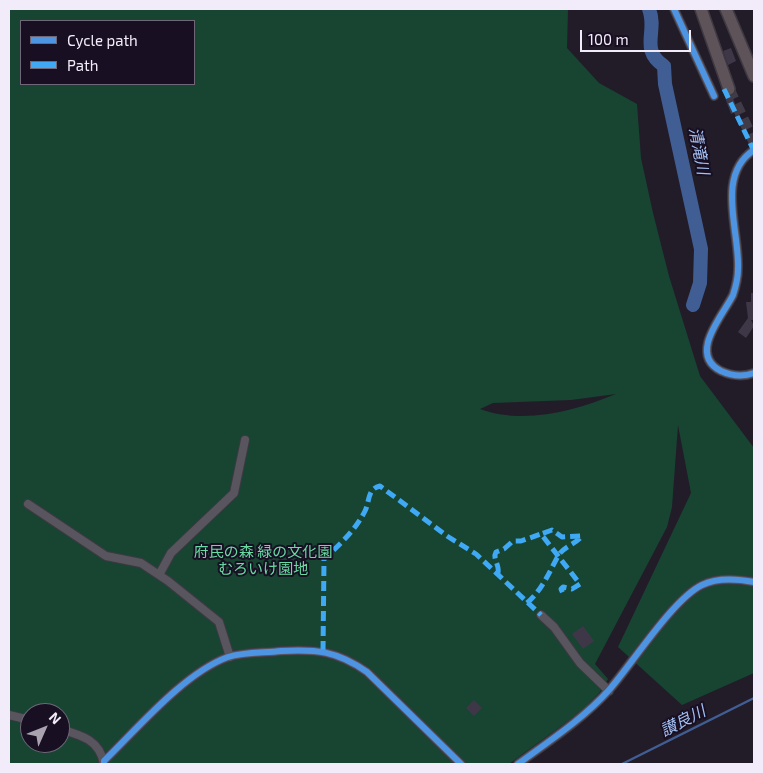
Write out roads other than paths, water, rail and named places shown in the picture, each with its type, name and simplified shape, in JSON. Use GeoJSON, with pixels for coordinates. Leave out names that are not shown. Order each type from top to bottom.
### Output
{"type":"FeatureCollection","features":[{"type":"Feature","properties":{"kind":"highway"},"geometry":{"type":"LineString","coordinates":[[701,9],[729,89]]}},
{"type":"Feature","properties":{"kind":"highway"},"geometry":{"type":"LineString","coordinates":[[726,9],[754,76]]}},
{"type":"Feature","properties":{"kind":"street"},"geometry":{"type":"LineString","coordinates":[[674,9],[714,96]]}},
{"type":"Feature","properties":{"kind":"street"},"geometry":{"type":"LineString","coordinates":[[754,150],[738,168],[733,186],[738,268],[737,284],[732,296],[713,326],[708,347],[710,358],[719,370],[741,376],[754,373]]}},
{"type":"Feature","properties":{"kind":"street"},"geometry":{"type":"LineString","coordinates":[[159,575],[171,553],[234,493],[245,440]]}},
{"type":"Feature","properties":{"kind":"street"},"geometry":{"type":"LineString","coordinates":[[28,504],[106,556],[142,563],[159,575],[219,622],[230,656]]}},
{"type":"Feature","properties":{"kind":"street"},"geometry":{"type":"LineString","coordinates":[[518,764],[578,719],[608,690],[679,604],[702,584],[732,578],[754,582]]}},
{"type":"Feature","properties":{"kind":"street"},"geometry":{"type":"LineString","coordinates":[[541,615],[554,627],[580,663],[608,690]]}},
{"type":"Feature","properties":{"kind":"street"},"geometry":{"type":"LineString","coordinates":[[70,733],[90,740],[98,747],[104,763],[190,679],[230,656],[309,650],[323,651],[351,661],[367,672],[461,764]]}},
{"type":"Feature","properties":{"kind":"waterway","name":"清滝川"},"geometry":{"type":"LineString","coordinates":[[649,9],[652,25],[650,40],[652,53],[664,66],[665,84],[701,249],[700,283],[693,305]]}},
{"type":"Feature","properties":{"kind":"waterway","name":"讃良川"},"geometry":{"type":"LineString","coordinates":[[622,764],[754,698]]}},
{"type":"Feature","properties":{"kind":"tunnel"},"geometry":{"type":"LineString","coordinates":[[729,89],[754,142]]}},
{"type":"Feature","properties":{"kind":"park label","name":"府民の森 緑の文化園 むろいけ園地"},"geometry":{"type":"Point","coordinates":[263,560]}}]}
